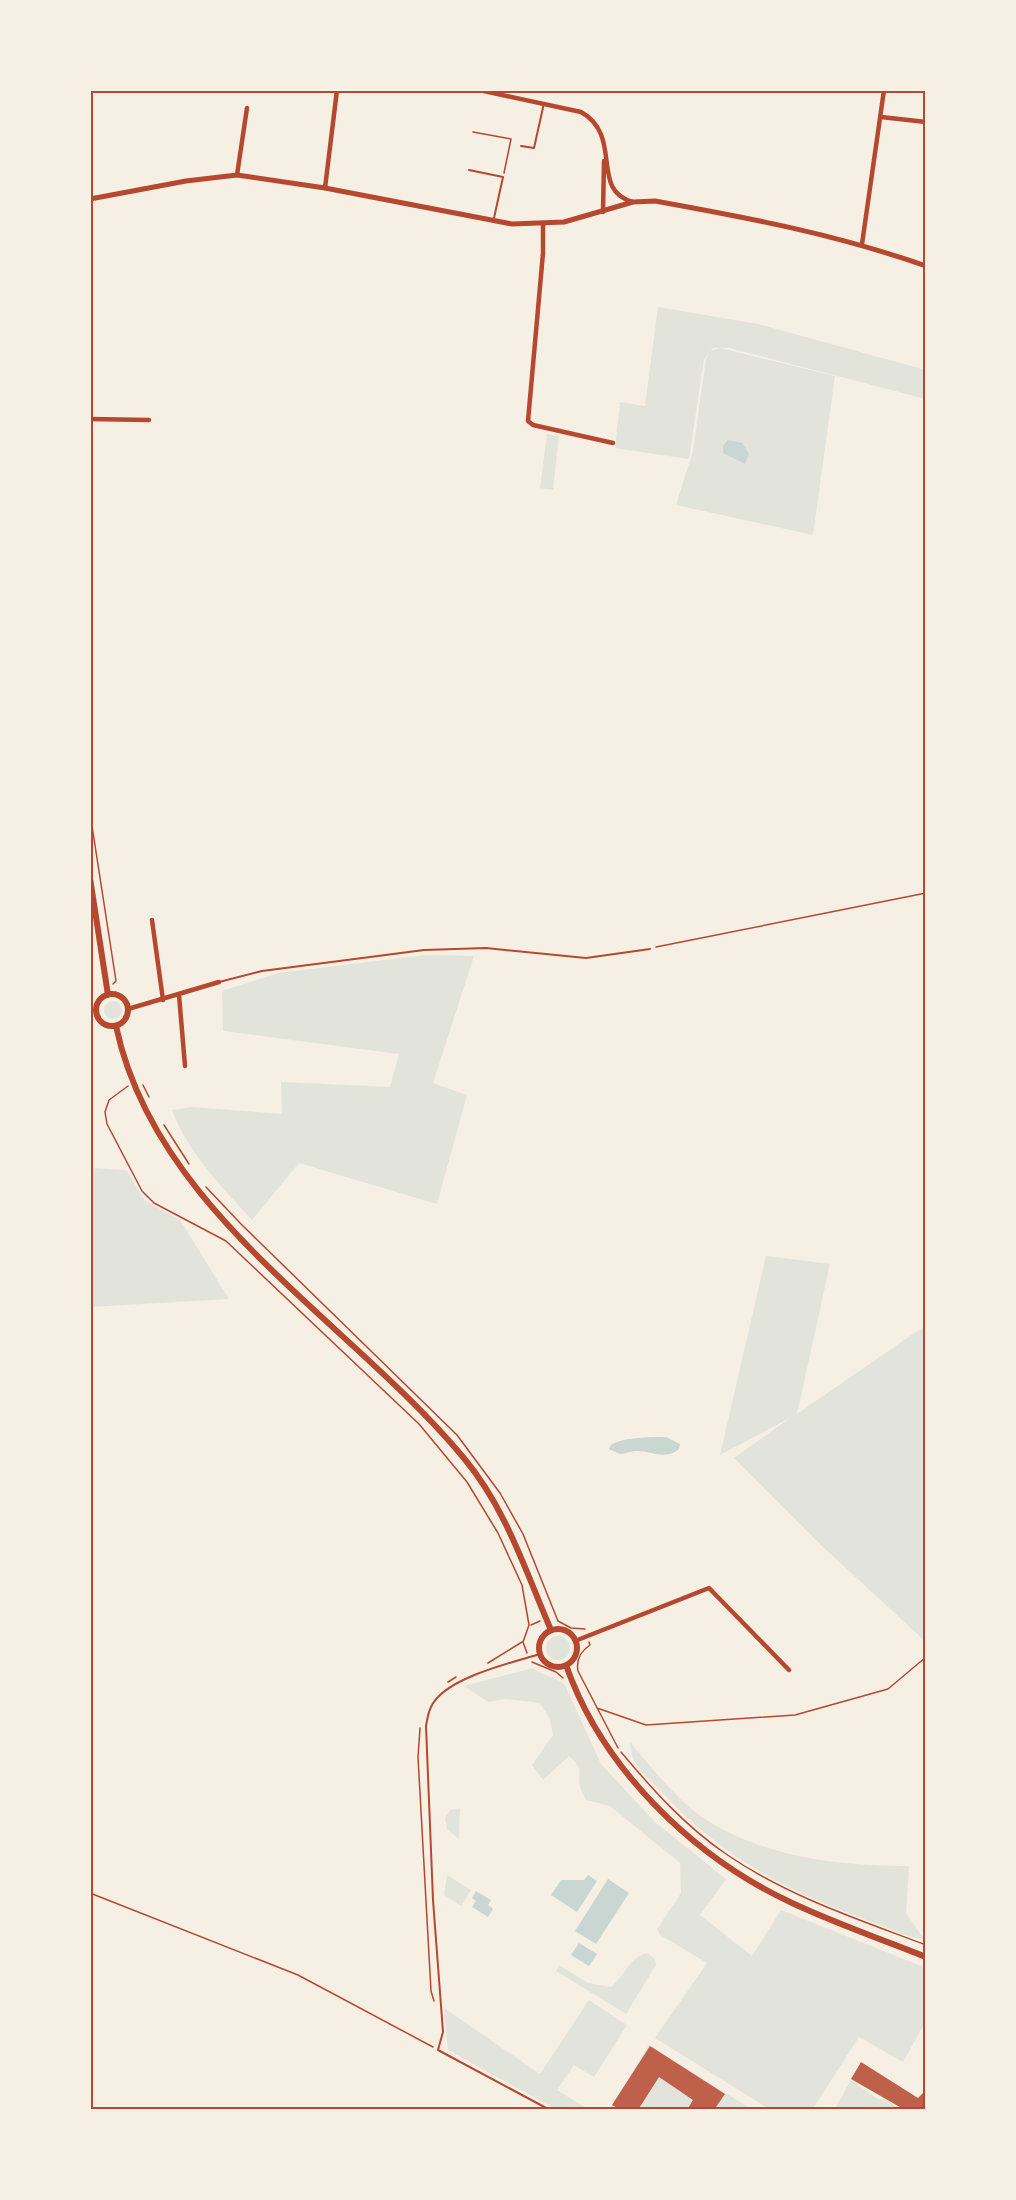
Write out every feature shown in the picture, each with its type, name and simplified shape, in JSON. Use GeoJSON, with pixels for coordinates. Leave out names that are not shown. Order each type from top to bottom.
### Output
{"type":"FeatureCollection","features":[{"type":"Feature","properties":{"kind":"main road"},"geometry":{"type":"LineString","coordinates":[[90,878],[93,913],[107,993]]}},
{"type":"Feature","properties":{"kind":"main road"},"geometry":{"type":"LineString","coordinates":[[107,993],[121,998],[128,1009],[124,1021],[116,1026],[102,1023],[93,1014],[100,1000],[107,993]]}},
{"type":"Feature","properties":{"kind":"main road"},"geometry":{"type":"LineString","coordinates":[[116,1026],[133,1082],[154,1125],[187,1177],[213,1208],[428,1417],[465,1459],[494,1500],[518,1545],[551,1630]]}},
{"type":"Feature","properties":{"kind":"main road"},"geometry":{"type":"LineString","coordinates":[[551,1630],[568,1632],[576,1641],[576,1652],[566,1665]]}},
{"type":"Feature","properties":{"kind":"main road"},"geometry":{"type":"LineString","coordinates":[[551,1630],[541,1640],[540,1654],[548,1664],[566,1665]]}},
{"type":"Feature","properties":{"kind":"main road"},"geometry":{"type":"LineString","coordinates":[[566,1665],[569,1676],[613,1754],[660,1808],[706,1850],[750,1880],[790,1902],[926,1957]]}},
{"type":"Feature","properties":{"kind":"street"},"geometry":{"type":"LineString","coordinates":[[325,188],[338,90]]}},
{"type":"Feature","properties":{"kind":"street"},"geometry":{"type":"LineString","coordinates":[[479,90],[581,112],[594,119],[602,133],[614,192],[622,200],[655,201],[747,217],[861,243],[926,266]]}},
{"type":"Feature","properties":{"kind":"street"},"geometry":{"type":"LineString","coordinates":[[861,243],[884,90]]}},
{"type":"Feature","properties":{"kind":"street"},"geometry":{"type":"LineString","coordinates":[[237,175],[247,108]]}},
{"type":"Feature","properties":{"kind":"street"},"geometry":{"type":"LineString","coordinates":[[881,117],[926,122]]}},
{"type":"Feature","properties":{"kind":"street"},"geometry":{"type":"LineString","coordinates":[[603,212],[605,152]]}},
{"type":"Feature","properties":{"kind":"street"},"geometry":{"type":"LineString","coordinates":[[90,199],[186,181],[237,175],[325,188],[493,221],[543,225],[583,219],[633,202]]}},
{"type":"Feature","properties":{"kind":"street"},"geometry":{"type":"LineString","coordinates":[[543,225],[543,253],[528,421],[533,425],[613,443]]}},
{"type":"Feature","properties":{"kind":"street"},"geometry":{"type":"LineString","coordinates":[[90,419],[149,420]]}},
{"type":"Feature","properties":{"kind":"street"},"geometry":{"type":"LineString","coordinates":[[152,920],[163,1000]]}},
{"type":"Feature","properties":{"kind":"street"},"geometry":{"type":"LineString","coordinates":[[128,1009],[219,982]]}},
{"type":"Feature","properties":{"kind":"street"},"geometry":{"type":"LineString","coordinates":[[179,995],[185,1066]]}},
{"type":"Feature","properties":{"kind":"street"},"geometry":{"type":"LineString","coordinates":[[576,1641],[709,1588],[789,1670]]}},
{"type":"Feature","properties":{"kind":"lane"},"geometry":{"type":"LineString","coordinates":[[521,146],[534,148],[544,104]]}},
{"type":"Feature","properties":{"kind":"lane"},"geometry":{"type":"LineString","coordinates":[[469,170],[503,177],[493,221]]}},
{"type":"Feature","properties":{"kind":"lane"},"geometry":{"type":"LineString","coordinates":[[219,982],[262,971],[424,950],[486,948],[586,958],[650,949]]}},
{"type":"Feature","properties":{"kind":"lane"},"geometry":{"type":"LineString","coordinates":[[540,1654],[450,1687],[431,1706],[426,1726],[442,2032],[438,2050],[550,2110]]}},
{"type":"Feature","properties":{"kind":"path"},"geometry":{"type":"LineString","coordinates":[[473,132],[511,139],[503,177]]}},
{"type":"Feature","properties":{"kind":"path"},"geometry":{"type":"LineString","coordinates":[[90,813],[116,981],[107,993]]}},
{"type":"Feature","properties":{"kind":"path"},"geometry":{"type":"LineString","coordinates":[[650,949],[926,893]]}},
{"type":"Feature","properties":{"kind":"path"},"geometry":{"type":"LineString","coordinates":[[133,1082],[109,1100],[105,1112],[107,1124],[142,1191],[154,1203],[226,1241],[419,1424],[440,1447],[467,1482],[511,1559],[522,1585],[529,1626],[523,1642],[529,1658],[533,1665],[556,1672],[563,1679],[569,1676]]}},
{"type":"Feature","properties":{"kind":"path"},"geometry":{"type":"LineString","coordinates":[[555,1615],[563,1625],[585,1629]]}},
{"type":"Feature","properties":{"kind":"path"},"geometry":{"type":"LineString","coordinates":[[590,1645],[584,1649],[576,1664],[596,1708],[619,1749],[651,1787],[688,1824],[724,1853],[795,1893],[926,1945]]}},
{"type":"Feature","properties":{"kind":"path"},"geometry":{"type":"LineString","coordinates":[[596,1708],[646,1725],[795,1715],[888,1689],[926,1657]]}},
{"type":"Feature","properties":{"kind":"path"},"geometry":{"type":"LineString","coordinates":[[420,1721],[418,1757],[429,1962],[432,1999],[440,2005]]}},
{"type":"Feature","properties":{"kind":"path"},"geometry":{"type":"LineString","coordinates":[[90,1893],[298,1975],[438,2050]]}},
{"type":"Feature","properties":{"kind":"shaded area"},"geometry":{"type":"Polygon","coordinates":[[[658,307],[758,324],[926,370],[926,399],[729,348],[713,348],[704,359],[689,459],[615,448],[620,402],[645,406],[658,307]]]}},
{"type":"Feature","properties":{"kind":"shaded area"},"geometry":{"type":"Polygon","coordinates":[[[720,348],[835,376],[813,535],[676,505],[693,451],[706,359],[710,351],[720,348]]]}},
{"type":"Feature","properties":{"kind":"shaded area"},"geometry":{"type":"Polygon","coordinates":[[[547,434],[559,436],[553,490],[540,488],[547,434]]]}},
{"type":"Feature","properties":{"kind":"shaded area"},"geometry":{"type":"Polygon","coordinates":[[[728,440],[742,443],[749,454],[745,464],[723,453],[723,446],[728,440]]]}},
{"type":"Feature","properties":{"kind":"shaded area"},"geometry":{"type":"Polygon","coordinates":[[[425,955],[474,956],[433,1083],[467,1095],[437,1204],[299,1163],[252,1220],[196,1155],[172,1110],[193,1107],[282,1114],[281,1082],[390,1087],[399,1054],[223,1031],[222,991],[278,973],[425,955]]]}},
{"type":"Feature","properties":{"kind":"shaded area"},"geometry":{"type":"Polygon","coordinates":[[[113,1001],[119,1004],[122,1010],[119,1016],[113,1019],[107,1016],[104,1010],[107,1004],[113,1001]]]}},
{"type":"Feature","properties":{"kind":"shaded area"},"geometry":{"type":"Polygon","coordinates":[[[90,1168],[127,1170],[144,1200],[180,1220],[229,1299],[90,1307],[90,1168]]]}},
{"type":"Feature","properties":{"kind":"shaded area"},"geometry":{"type":"Polygon","coordinates":[[[766,1256],[830,1264],[797,1414],[926,1325],[926,1642],[822,1546],[734,1458],[790,1418],[720,1455],[766,1256]]]}},
{"type":"Feature","properties":{"kind":"shaded area"},"geometry":{"type":"Polygon","coordinates":[[[666,1437],[680,1444],[679,1449],[663,1455],[641,1451],[620,1454],[609,1449],[611,1445],[623,1440],[666,1437]]]}},
{"type":"Feature","properties":{"kind":"shaded area"},"geometry":{"type":"Polygon","coordinates":[[[558,1636],[563,1637],[569,1643],[569,1653],[563,1659],[558,1660],[553,1659],[547,1653],[546,1648],[547,1643],[553,1637],[558,1636]]]}},
{"type":"Feature","properties":{"kind":"shaded area"},"geometry":{"type":"Polygon","coordinates":[[[533,1668],[565,1685],[601,1764],[655,1822],[726,1879],[700,1915],[752,1956],[781,1910],[926,1968],[926,2021],[903,2062],[859,2037],[812,2110],[771,2110],[655,2038],[707,1963],[660,1935],[657,1929],[681,1893],[680,1863],[610,1806],[586,1800],[580,1788],[579,1768],[569,1756],[543,1780],[532,1765],[553,1735],[550,1719],[540,1703],[505,1699],[488,1702],[464,1686],[533,1668]]]}},
{"type":"Feature","properties":{"kind":"shaded area"},"geometry":{"type":"Polygon","coordinates":[[[630,1742],[690,1808],[747,1841],[773,1850],[827,1861],[909,1866],[906,1913],[924,1939],[900,1933],[816,1900],[733,1855],[708,1836],[643,1774],[635,1763],[630,1742]]]}},
{"type":"Feature","properties":{"kind":"shaded area"},"geometry":{"type":"Polygon","coordinates":[[[460,1808],[459,1839],[447,1829],[445,1818],[450,1810],[460,1808]]]}},
{"type":"Feature","properties":{"kind":"shaded area"},"geometry":{"type":"Polygon","coordinates":[[[447,1875],[471,1890],[461,1906],[444,1895],[447,1875]]]}},
{"type":"Feature","properties":{"kind":"shaded area"},"geometry":{"type":"Polygon","coordinates":[[[588,1875],[597,1881],[577,1912],[551,1895],[561,1880],[584,1880],[588,1875]]]}},
{"type":"Feature","properties":{"kind":"shaded area"},"geometry":{"type":"Polygon","coordinates":[[[608,1879],[629,1893],[596,1944],[575,1931],[608,1879]]]}},
{"type":"Feature","properties":{"kind":"shaded area"},"geometry":{"type":"Polygon","coordinates":[[[476,1891],[491,1900],[488,1905],[493,1909],[488,1917],[472,1907],[476,1901],[472,1898],[476,1891]]]}},
{"type":"Feature","properties":{"kind":"shaded area"},"geometry":{"type":"Polygon","coordinates":[[[579,1943],[597,1954],[589,1966],[571,1955],[579,1943]]]}},
{"type":"Feature","properties":{"kind":"shaded area"},"geometry":{"type":"Polygon","coordinates":[[[647,1953],[654,1958],[656,1965],[626,2014],[556,1971],[559,1965],[588,1983],[611,1987],[636,1958],[647,1953]]]}},
{"type":"Feature","properties":{"kind":"shaded area"},"geometry":{"type":"Polygon","coordinates":[[[589,2000],[627,2025],[594,2077],[574,2065],[557,2090],[589,2110],[557,2110],[448,2050],[444,2008],[540,2074],[589,2000]]]}},
{"type":"Feature","properties":{"kind":"shaded area"},"geometry":{"type":"Polygon","coordinates":[[[649,2045],[753,2110],[609,2110],[649,2045]]]}},
{"type":"Feature","properties":{"kind":"shaded area"},"geometry":{"type":"Polygon","coordinates":[[[851,2080],[878,2099],[886,2100],[901,2109],[834,2110],[851,2080]]]}},
{"type":"Feature","properties":{"kind":"building"},"geometry":{"type":"Polygon","coordinates":[[[650,2046],[725,2094],[714,2110],[687,2110],[693,2100],[659,2077],[638,2110],[621,2110],[612,2105],[650,2046]]]}},
{"type":"Feature","properties":{"kind":"building"},"geometry":{"type":"Polygon","coordinates":[[[861,2062],[918,2098],[926,2090],[926,2110],[905,2110],[851,2079],[861,2062]]]}}]}
